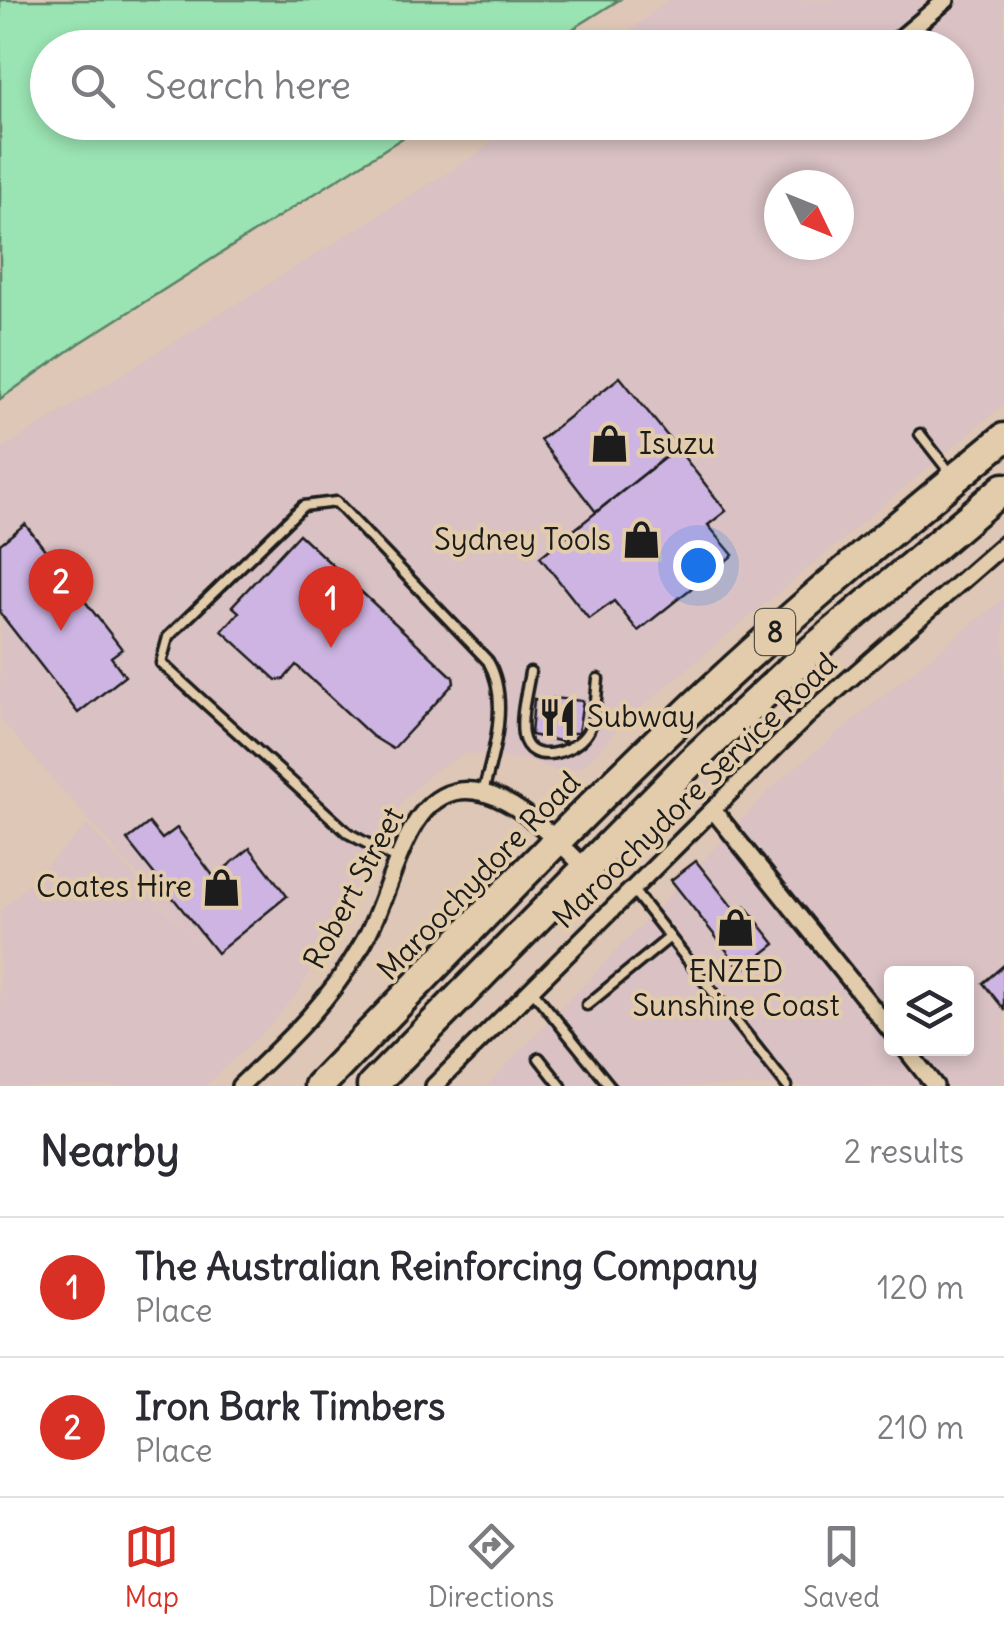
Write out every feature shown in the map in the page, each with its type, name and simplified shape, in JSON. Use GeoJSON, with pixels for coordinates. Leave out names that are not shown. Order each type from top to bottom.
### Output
{"type":"FeatureCollection","features":[{"type":"Feature","properties":{"kind":"highway","name":"Maroochydore Road"},"geometry":{"type":"LineString","coordinates":[[319,1086],[558,840],[735,669],[1004,438]]}},
{"type":"Feature","properties":{"kind":"highway","name":"8"},"geometry":{"type":"LineString","coordinates":[[372,1086],[586,868],[804,658],[1004,488]]}},
{"type":"Feature","properties":{"kind":"street"},"geometry":{"type":"LineString","coordinates":[[910,30],[946,0]]}},
{"type":"Feature","properties":{"kind":"street","name":"Maroochydore Service Road"},"geometry":{"type":"LineString","coordinates":[[439,1084],[632,889],[858,670],[1004,544]]}},
{"type":"Feature","properties":{"kind":"street"},"geometry":{"type":"LineString","coordinates":[[483,792],[523,808],[586,868]]}},
{"type":"Feature","properties":{"kind":"street","name":"Robert Street"},"geometry":{"type":"LineString","coordinates":[[240,1086],[295,1034],[338,982],[379,914],[412,829],[430,808],[451,796],[483,792]]}},
{"type":"Feature","properties":{"kind":"street"},"geometry":{"type":"LineString","coordinates":[[713,810],[884,1022]]}},
{"type":"Feature","properties":{"kind":"street"},"geometry":{"type":"LineString","coordinates":[[911,1056],[935,1086]]}},
{"type":"Feature","properties":{"kind":"lane"},"geometry":{"type":"LineString","coordinates":[[920,434],[955,479]]}},
{"type":"Feature","properties":{"kind":"lane"},"geometry":{"type":"LineString","coordinates":[[399,861],[348,833],[161,663],[168,638],[303,506],[336,502],[488,661],[496,675],[498,711],[483,792]]}},
{"type":"Feature","properties":{"kind":"lane"},"geometry":{"type":"LineString","coordinates":[[530,672],[524,736],[531,748],[548,754],[570,750],[588,731],[598,679]]}},
{"type":"Feature","properties":{"kind":"lane"},"geometry":{"type":"LineString","coordinates":[[632,889],[787,1086]]}},
{"type":"Feature","properties":{"kind":"lane"},"geometry":{"type":"LineString","coordinates":[[587,1005],[670,937]]}},
{"type":"Feature","properties":{"kind":"lane"},"geometry":{"type":"LineString","coordinates":[[532,990],[609,1086]]}},
{"type":"Feature","properties":{"kind":"lane"},"geometry":{"type":"LineString","coordinates":[[538,1058],[561,1086]]}},
{"type":"Feature","properties":{"kind":"shaded area"},"geometry":{"type":"Polygon","coordinates":[[[669,0],[1004,0],[1004,404],[629,717],[583,766],[559,772],[530,760],[466,753],[437,769],[404,799],[301,988],[269,1026],[205,1086],[0,1086],[0,912],[87,825],[203,950],[0,719],[0,450],[470,159],[494,140],[974,140],[974,30],[631,30],[669,0]]]}},
{"type":"Feature","properties":{"kind":"shaded area"},"geometry":{"type":"Polygon","coordinates":[[[1004,598],[1004,1086],[487,1086],[778,782],[1004,598]]]}},
{"type":"Feature","properties":{"kind":"green space"},"geometry":{"type":"Polygon","coordinates":[[[0,0],[619,0],[571,30],[30,30],[30,140],[399,140],[80,343],[0,399],[0,0]]]}},
{"type":"Feature","properties":{"kind":"building","name":"Isuzu"},"geometry":{"type":"Polygon","coordinates":[[[620,377],[677,448],[596,512],[540,440],[620,377]]]}},
{"type":"Feature","properties":{"kind":"building","name":"Sydney Tools"},"geometry":{"type":"Polygon","coordinates":[[[677,448],[726,511],[708,525],[733,555],[638,631],[614,601],[589,619],[540,557],[677,448]]]}},
{"type":"Feature","properties":{"kind":"building"},"geometry":{"type":"Polygon","coordinates":[[[25,524],[122,649],[111,657],[125,676],[78,713],[0,613],[0,544],[25,524]]]}},
{"type":"Feature","properties":{"kind":"building"},"geometry":{"type":"Polygon","coordinates":[[[299,534],[453,677],[454,683],[393,749],[372,736],[296,665],[284,679],[276,680],[222,631],[239,612],[232,606],[299,534]]]}},
{"type":"Feature","properties":{"kind":"building","name":"Subway"},"geometry":{"type":"Polygon","coordinates":[[[553,698],[583,701],[578,733],[566,733],[564,742],[531,735],[534,699],[553,702],[553,698]]]}},
{"type":"Feature","properties":{"kind":"building","name":"Coates Hire"},"geometry":{"type":"Polygon","coordinates":[[[149,823],[162,839],[177,828],[214,877],[250,848],[287,896],[217,953],[127,840],[149,823]]]}},
{"type":"Feature","properties":{"kind":"building","name":"ENZED Sunshine Coast"},"geometry":{"type":"Polygon","coordinates":[[[696,861],[737,913],[745,906],[775,944],[742,970],[671,880],[696,861]]]}},
{"type":"Feature","properties":{"kind":"building"},"geometry":{"type":"Polygon","coordinates":[[[1004,965],[1004,1009],[983,983],[1004,965]]]}},
{"type":"Feature","properties":{"kind":"place","name":"Isuzu"},"geometry":{"type":"Point","coordinates":[609,444]}},
{"type":"Feature","properties":{"kind":"place","name":"Sydney Tools"},"geometry":{"type":"Point","coordinates":[641,540]}},
{"type":"Feature","properties":{"kind":"place","name":"Iron Bark Timbers"},"geometry":{"type":"Point","coordinates":[61,631]}},
{"type":"Feature","properties":{"kind":"place","name":"The Australian Reinforcing Company"},"geometry":{"type":"Point","coordinates":[331,648]}},
{"type":"Feature","properties":{"kind":"place","name":"Subway"},"geometry":{"type":"Point","coordinates":[557,717]}},
{"type":"Feature","properties":{"kind":"place","name":"Coates Hire"},"geometry":{"type":"Point","coordinates":[222,887]}},
{"type":"Feature","properties":{"kind":"place","name":"ENZED Sunshine Coast"},"geometry":{"type":"Point","coordinates":[736,928]}}]}
